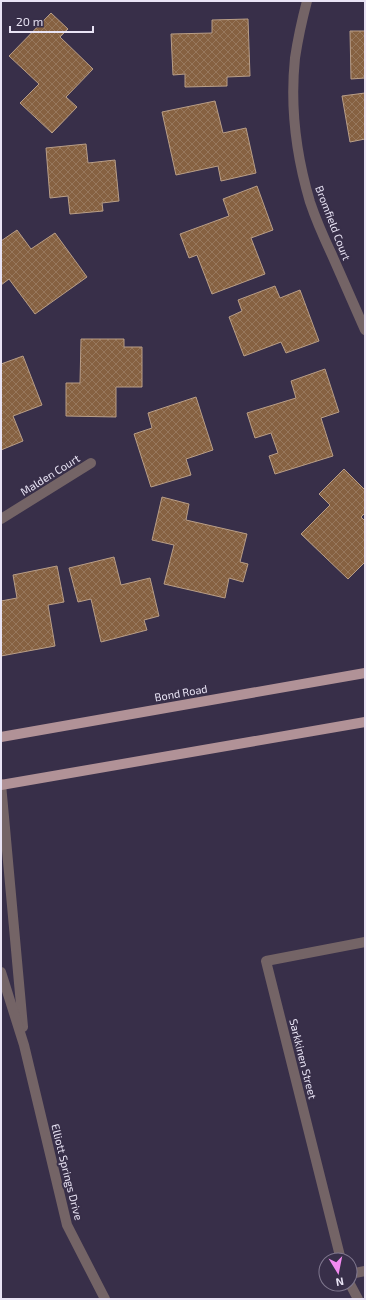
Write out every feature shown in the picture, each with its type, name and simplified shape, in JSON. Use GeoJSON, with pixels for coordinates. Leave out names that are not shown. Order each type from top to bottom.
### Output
{"type":"FeatureCollection","features":[{"type":"Feature","properties":{"kind":"main road","name":"Bond Road"},"geometry":{"type":"LineString","coordinates":[[1,737],[365,673]]}},
{"type":"Feature","properties":{"kind":"main road"},"geometry":{"type":"LineString","coordinates":[[1,785],[365,722]]}},
{"type":"Feature","properties":{"kind":"street","name":"Bromfield Court"},"geometry":{"type":"LineString","coordinates":[[307,1],[300,29],[293,87],[297,146],[302,175],[310,203],[365,330]]}},
{"type":"Feature","properties":{"kind":"street","name":"Malden Court"},"geometry":{"type":"LineString","coordinates":[[1,519],[91,463]]}},
{"type":"Feature","properties":{"kind":"street"},"geometry":{"type":"LineString","coordinates":[[1,785],[24,1045]]}},
{"type":"Feature","properties":{"kind":"street","name":"Sarkkinen Street"},"geometry":{"type":"LineString","coordinates":[[340,1252],[266,961],[365,942]]}},
{"type":"Feature","properties":{"kind":"street"},"geometry":{"type":"LineString","coordinates":[[1,972],[24,1045]]}},
{"type":"Feature","properties":{"kind":"street","name":"Elliott Springs Drive"},"geometry":{"type":"LineString","coordinates":[[24,1045],[67,1225],[105,1299]]}},
{"type":"Feature","properties":{"kind":"building"},"geometry":{"type":"Polygon","coordinates":[[[51,13],[68,29],[60,37],[93,69],[66,97],[77,107],[52,133],[20,103],[39,84],[9,56],[51,13]]]}},
{"type":"Feature","properties":{"kind":"building"},"geometry":{"type":"Polygon","coordinates":[[[248,19],[250,76],[227,77],[227,86],[185,87],[185,74],[173,75],[171,34],[212,33],[212,20],[248,19]]]}},
{"type":"Feature","properties":{"kind":"building"},"geometry":{"type":"Polygon","coordinates":[[[350,31],[365,31],[365,78],[351,79],[350,31]]]}},
{"type":"Feature","properties":{"kind":"building"},"geometry":{"type":"Polygon","coordinates":[[[365,93],[365,139],[350,142],[342,96],[365,93]]]}},
{"type":"Feature","properties":{"kind":"building"},"geometry":{"type":"Polygon","coordinates":[[[215,101],[223,133],[246,128],[256,173],[221,181],[218,166],[176,175],[162,112],[215,101]]]}},
{"type":"Feature","properties":{"kind":"building"},"geometry":{"type":"Polygon","coordinates":[[[86,144],[88,163],[115,160],[119,201],[102,203],[103,211],[70,214],[68,196],[50,198],[46,148],[86,144]]]}},
{"type":"Feature","properties":{"kind":"building"},"geometry":{"type":"Polygon","coordinates":[[[257,186],[273,230],[251,238],[265,274],[212,294],[197,255],[189,258],[180,234],[229,216],[223,199],[257,186]]]}},
{"type":"Feature","properties":{"kind":"building"},"geometry":{"type":"Polygon","coordinates":[[[17,230],[31,249],[55,233],[87,277],[35,314],[9,279],[1,285],[1,241],[17,230]]]}},
{"type":"Feature","properties":{"kind":"building"},"geometry":{"type":"Polygon","coordinates":[[[275,286],[280,298],[300,290],[319,341],[286,353],[281,342],[244,356],[229,317],[242,311],[238,300],[275,286]]]}},
{"type":"Feature","properties":{"kind":"building"},"geometry":{"type":"Polygon","coordinates":[[[81,339],[124,339],[124,347],[142,347],[142,387],[116,387],[116,417],[66,416],[66,383],[80,383],[81,339]]]}},
{"type":"Feature","properties":{"kind":"building"},"geometry":{"type":"Polygon","coordinates":[[[23,356],[42,405],[13,416],[23,441],[1,450],[1,364],[23,356]]]}},
{"type":"Feature","properties":{"kind":"building"},"geometry":{"type":"Polygon","coordinates":[[[325,369],[339,412],[321,418],[333,456],[275,474],[269,456],[278,453],[271,433],[255,438],[247,413],[296,398],[291,381],[325,369]]]}},
{"type":"Feature","properties":{"kind":"building"},"geometry":{"type":"Polygon","coordinates":[[[196,397],[213,450],[186,459],[191,475],[151,487],[134,434],[152,428],[148,413],[196,397]]]}},
{"type":"Feature","properties":{"kind":"building"},"geometry":{"type":"Polygon","coordinates":[[[344,469],[365,490],[365,513],[361,517],[365,521],[365,562],[348,579],[301,534],[330,505],[319,494],[344,469]]]}},
{"type":"Feature","properties":{"kind":"building"},"geometry":{"type":"Polygon","coordinates":[[[162,497],[189,504],[186,520],[247,534],[240,562],[248,564],[243,582],[229,578],[225,598],[164,584],[174,545],[152,540],[162,497]]]}},
{"type":"Feature","properties":{"kind":"building"},"geometry":{"type":"Polygon","coordinates":[[[114,557],[121,585],[150,578],[159,616],[144,620],[147,630],[101,642],[91,599],[78,602],[69,568],[114,557]]]}},
{"type":"Feature","properties":{"kind":"building"},"geometry":{"type":"Polygon","coordinates":[[[57,566],[64,602],[48,605],[55,646],[1,656],[1,601],[17,598],[13,575],[57,566]]]}}]}
